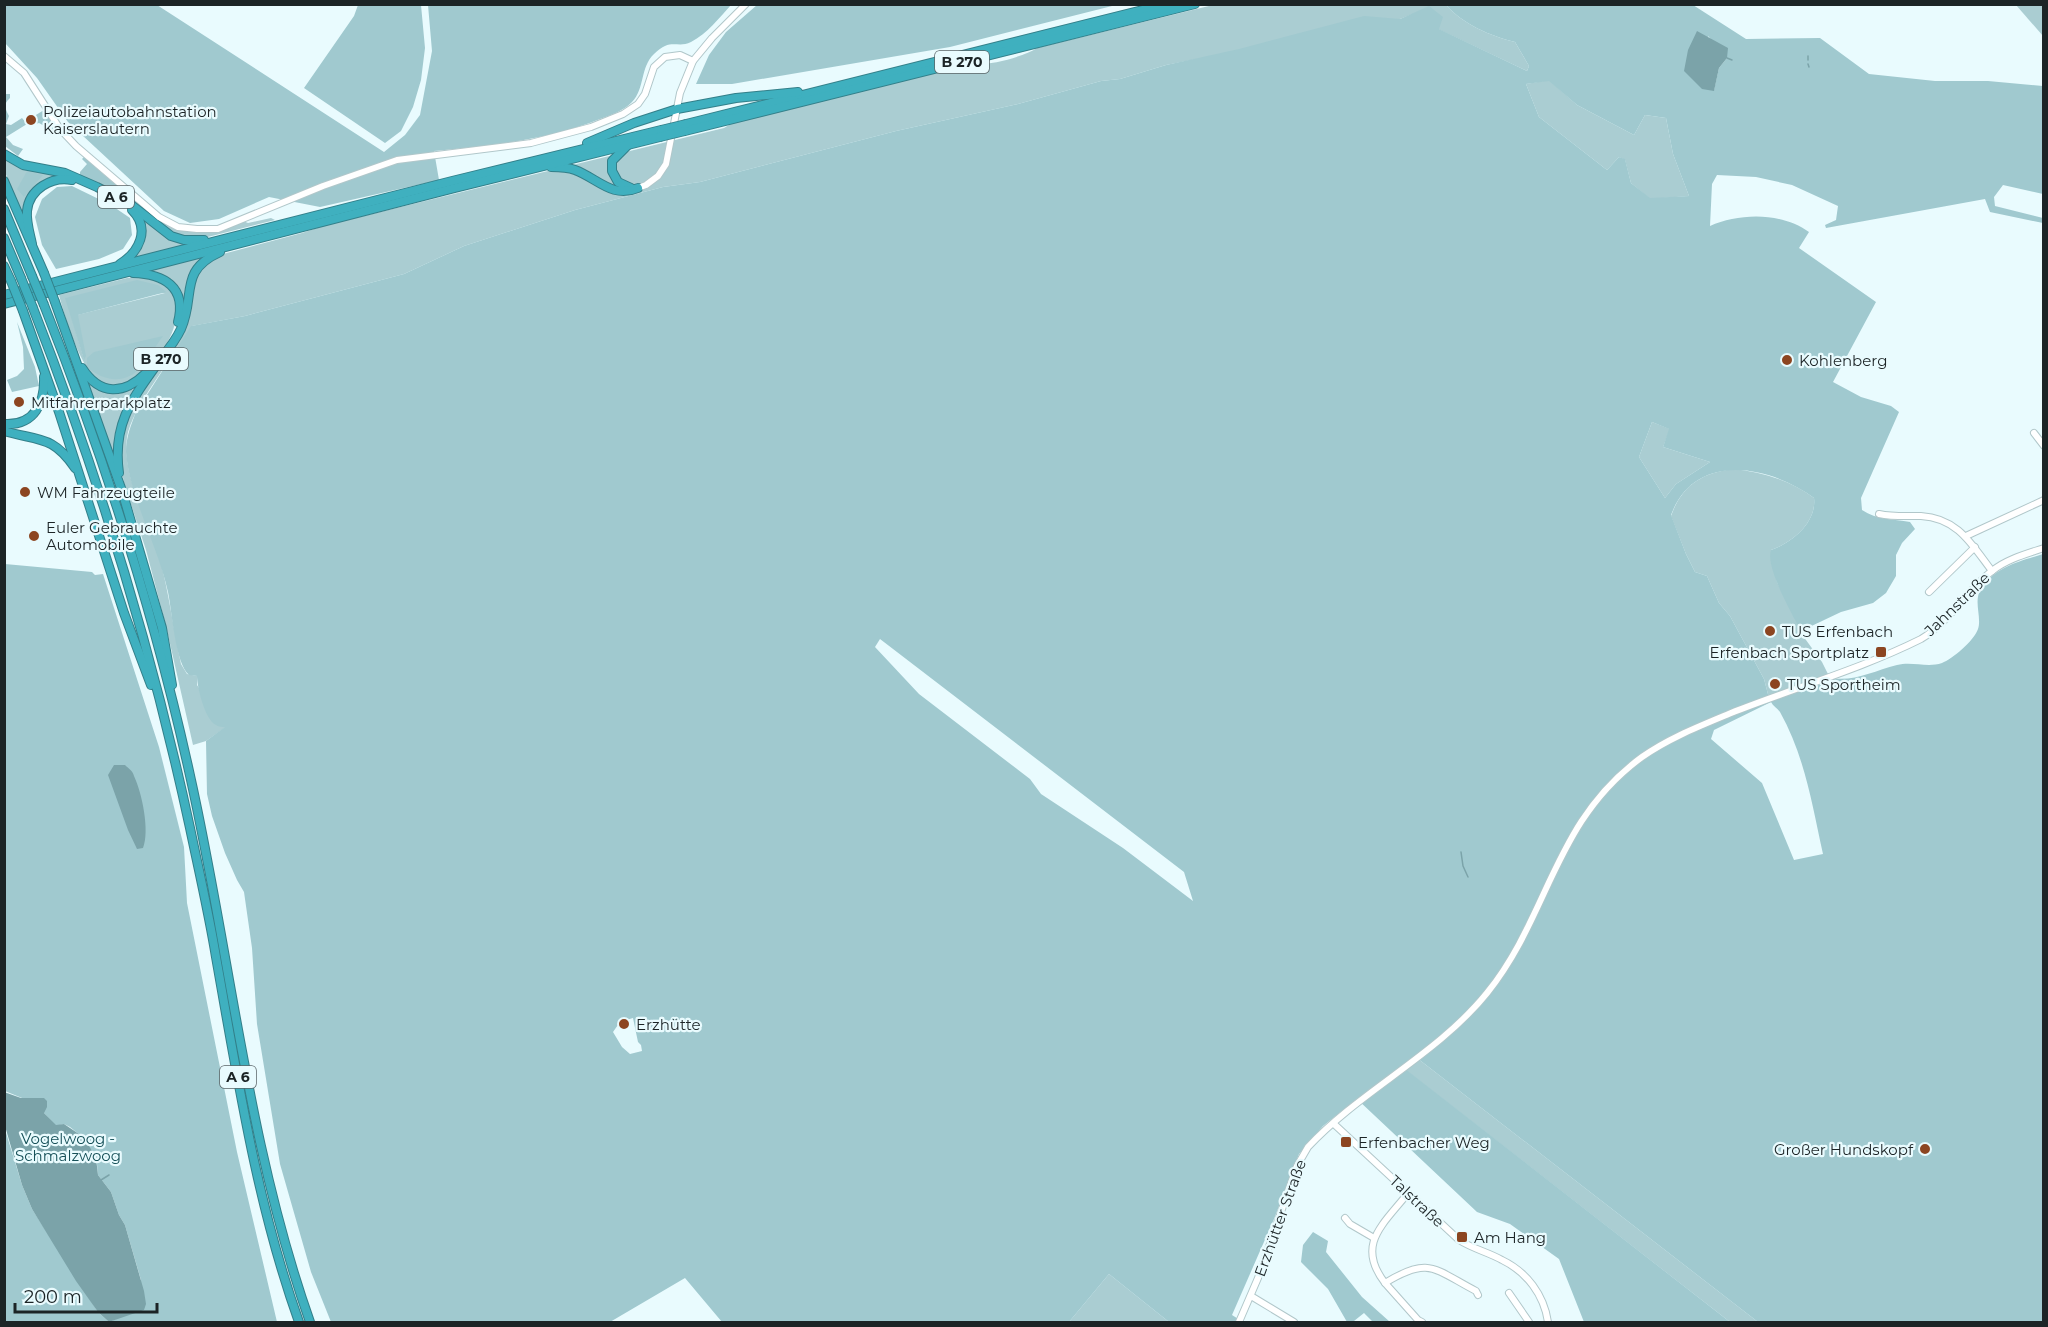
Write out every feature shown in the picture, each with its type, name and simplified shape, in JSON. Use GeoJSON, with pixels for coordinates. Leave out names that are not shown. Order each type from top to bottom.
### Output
{"type":"FeatureCollection","features":[{"type":"Feature","properties":{"kind":"highway","name":"B 270"},"geometry":{"type":"LineString","coordinates":[[686,128],[809,93],[1167,4]]}},
{"type":"Feature","properties":{"kind":"highway","name":"B 270"},"geometry":{"type":"LineString","coordinates":[[4,295],[235,244],[577,150],[661,134],[1195,4]]}},
{"type":"Feature","properties":{"kind":"highway"},"geometry":{"type":"LineString","coordinates":[[577,150],[588,142],[676,109],[736,98],[789,92],[809,93]]}},
{"type":"Feature","properties":{"kind":"highway","name":"B 270"},"geometry":{"type":"LineString","coordinates":[[454,184],[544,166],[661,134]]}},
{"type":"Feature","properties":{"kind":"highway"},"geometry":{"type":"LineString","coordinates":[[629,144],[612,161],[612,171],[623,186],[638,188]]}},
{"type":"Feature","properties":{"kind":"highway","name":"A 6"},"geometry":{"type":"LineString","coordinates":[[4,154],[23,165],[65,173],[97,187],[130,204],[171,236],[191,241],[222,239]]}},
{"type":"Feature","properties":{"kind":"highway"},"geometry":{"type":"LineString","coordinates":[[544,166],[574,169],[605,187],[617,191],[632,191],[638,188]]}},
{"type":"Feature","properties":{"kind":"highway"},"geometry":{"type":"LineString","coordinates":[[4,180],[44,273],[122,491],[162,628],[176,722]]}},
{"type":"Feature","properties":{"kind":"highway","name":"B 270"},"geometry":{"type":"LineString","coordinates":[[32,244],[27,212],[33,195],[49,182],[70,180],[120,202],[138,218],[142,228],[138,246],[117,271]]}},
{"type":"Feature","properties":{"kind":"highway","name":"B 270"},"geometry":{"type":"LineString","coordinates":[[4,304],[222,239],[435,189]]}},
{"type":"Feature","properties":{"kind":"highway","name":"A 6"},"geometry":{"type":"LineString","coordinates":[[4,209],[44,305],[89,425],[158,648],[203,839],[260,1140],[279,1224],[310,1323]]}},
{"type":"Feature","properties":{"kind":"highway","name":"A 6"},"geometry":{"type":"LineString","coordinates":[[4,238],[79,431],[148,657],[190,828],[264,1204],[287,1289],[299,1323]]}},
{"type":"Feature","properties":{"kind":"highway","name":"B 270"},"geometry":{"type":"LineString","coordinates":[[122,491],[117,454],[124,416],[133,398],[181,329],[191,280],[198,266],[235,244]]}},
{"type":"Feature","properties":{"kind":"highway"},"geometry":{"type":"LineString","coordinates":[[4,266],[44,367],[44,393],[39,406],[26,419],[4,424]]}},
{"type":"Feature","properties":{"kind":"highway"},"geometry":{"type":"LineString","coordinates":[[70,343],[83,370],[92,381],[113,390],[129,387],[136,382],[145,374],[172,338],[179,318],[178,298],[174,289],[164,279],[155,275],[117,271]]}},
{"type":"Feature","properties":{"kind":"highway","name":"A 6"},"geometry":{"type":"LineString","coordinates":[[44,367],[124,613],[150,684],[160,702]]}},
{"type":"Feature","properties":{"kind":"highway","name":"A 6"},"geometry":{"type":"LineString","coordinates":[[4,431],[43,439],[55,446],[68,458],[82,481]]}},
{"type":"Feature","properties":{"kind":"street"},"geometry":{"type":"LineString","coordinates":[[638,188],[658,176],[666,164],[676,109],[693,61],[704,46],[746,4]]}},
{"type":"Feature","properties":{"kind":"street"},"geometry":{"type":"LineString","coordinates":[[5,57],[24,73],[60,129],[76,146],[159,217],[178,227],[196,229],[219,229],[323,186],[397,160],[531,143],[591,127],[623,114],[638,104],[645,94],[654,67],[662,59],[677,54],[693,61]]}},
{"type":"Feature","properties":{"kind":"street"},"geometry":{"type":"LineString","coordinates":[[2034,433],[2043,446]]}},
{"type":"Feature","properties":{"kind":"street"},"geometry":{"type":"LineString","coordinates":[[1966,536],[2043,500]]}},
{"type":"Feature","properties":{"kind":"street"},"geometry":{"type":"LineString","coordinates":[[1880,514],[1935,519],[1954,526],[1966,536],[1992,571]]}},
{"type":"Feature","properties":{"kind":"street"},"geometry":{"type":"LineString","coordinates":[[1929,592],[1975,548]]}},
{"type":"Feature","properties":{"kind":"street","name":"Jahnstraße"},"geometry":{"type":"LineString","coordinates":[[1334,1124],[1434,1043],[1487,994],[1520,942],[1569,841],[1586,812],[1606,788],[1630,767],[1667,742],[1704,724],[1921,639],[1940,626],[1992,571],[2005,562],[2043,548]]}},
{"type":"Feature","properties":{"kind":"street","name":"Talstraße"},"geometry":{"type":"LineString","coordinates":[[1334,1124],[1459,1240],[1501,1259],[1525,1275],[1539,1295],[1548,1323]]}},
{"type":"Feature","properties":{"kind":"street","name":"Erzhütter Straße"},"geometry":{"type":"LineString","coordinates":[[1239,1323],[1251,1296],[1300,1159],[1313,1142],[1334,1124]]}},
{"type":"Feature","properties":{"kind":"street"},"geometry":{"type":"LineString","coordinates":[[1408,1193],[1374,1238],[1371,1253],[1372,1264],[1384,1282],[1422,1323]]}},
{"type":"Feature","properties":{"kind":"street"},"geometry":{"type":"LineString","coordinates":[[1345,1218],[1350,1224],[1374,1238]]}},
{"type":"Feature","properties":{"kind":"street"},"geometry":{"type":"LineString","coordinates":[[1384,1282],[1402,1272],[1422,1266],[1476,1291],[1478,1295]]}},
{"type":"Feature","properties":{"kind":"street"},"geometry":{"type":"LineString","coordinates":[[1509,1293],[1529,1323]]}},
{"type":"Feature","properties":{"kind":"street"},"geometry":{"type":"LineString","coordinates":[[1251,1296],[1294,1323]]}},
{"type":"Feature","properties":{"kind":"shaded area"},"geometry":{"type":"Polygon","coordinates":[[[4,5],[157,5],[384,152],[405,135],[420,115],[432,51],[428,5],[731,5],[697,39],[686,44],[665,46],[654,54],[646,65],[636,97],[613,114],[539,137],[434,151],[439,180],[320,207],[269,197],[219,219],[190,223],[164,211],[68,122],[37,78],[5,43],[4,5]]]}},
{"type":"Feature","properties":{"kind":"shaded area"},"geometry":{"type":"Polygon","coordinates":[[[358,5],[421,5],[425,48],[421,80],[413,107],[401,131],[385,143],[304,88],[354,16],[358,5]]]}},
{"type":"Feature","properties":{"kind":"shaded area"},"geometry":{"type":"Polygon","coordinates":[[[757,5],[1116,5],[950,47],[732,84],[696,84],[709,55],[726,32],[757,5]]]}},
{"type":"Feature","properties":{"kind":"shaded area"},"geometry":{"type":"Polygon","coordinates":[[[1213,5],[1446,5],[1460,18],[1478,28],[1515,42],[1529,66],[1527,71],[1438,29],[1423,10],[1400,19],[1166,65],[1120,79],[1101,81],[1018,104],[896,131],[700,182],[663,187],[575,210],[464,246],[404,274],[245,316],[192,326],[137,411],[127,437],[126,452],[132,483],[159,556],[181,664],[187,674],[197,676],[197,685],[226,727],[206,741],[193,745],[166,626],[146,550],[124,483],[119,454],[126,417],[176,341],[200,268],[223,254],[323,226],[724,128],[734,122],[972,64],[987,64],[1005,60],[1037,48],[1213,5]]]}},
{"type":"Feature","properties":{"kind":"shaded area"},"geometry":{"type":"Polygon","coordinates":[[[1446,5],[1693,5],[1746,39],[1820,38],[1869,74],[1935,81],[1988,81],[2043,86],[2043,194],[2003,185],[1994,197],[1995,206],[2043,218],[2043,223],[1990,212],[1985,199],[1826,228],[1825,225],[1836,220],[1838,206],[1792,185],[1756,177],[1717,175],[1712,184],[1710,226],[1747,217],[1773,218],[1798,225],[1809,232],[1799,248],[1876,302],[1833,382],[1861,397],[1891,406],[1899,412],[1861,498],[1862,510],[1879,517],[1910,522],[1915,529],[1902,543],[1896,555],[1896,576],[1886,593],[1873,603],[1841,612],[1801,631],[1775,579],[1770,558],[1771,550],[1795,537],[1802,530],[1814,507],[1814,498],[1776,478],[1755,472],[1735,470],[1715,473],[1697,481],[1682,495],[1671,515],[1695,572],[1707,576],[1719,603],[1730,616],[1764,679],[1769,698],[1830,678],[1856,677],[1903,664],[1931,665],[1946,661],[1976,634],[1979,624],[1978,599],[1986,581],[2009,566],[2043,554],[2043,1322],[1758,1322],[1417,1058],[1404,1068],[1730,1322],[1584,1322],[1559,1259],[1510,1224],[1477,1212],[1357,1099],[1323,1126],[1299,1154],[1274,1219],[1232,1315],[1243,1322],[1169,1322],[1109,1274],[1069,1322],[722,1322],[685,1278],[610,1322],[331,1322],[311,1272],[280,1164],[257,1024],[252,948],[244,892],[225,853],[207,794],[206,741],[225,727],[219,727],[208,717],[198,688],[197,676],[189,675],[180,660],[168,592],[128,469],[127,441],[136,412],[191,326],[245,316],[404,274],[464,246],[575,210],[663,187],[700,182],[896,131],[1018,104],[1101,81],[1120,79],[1166,65],[1239,49],[1364,16],[1400,19],[1429,6],[1443,17],[1439,29],[1527,71],[1529,66],[1515,42],[1478,28],[1446,5]],[[1708,36],[1714,90],[1719,68],[1727,58],[1708,36]],[[1549,81],[1526,84],[1539,117],[1607,170],[1619,157],[1625,159],[1631,183],[1650,198],[1689,196],[1673,154],[1666,118],[1645,115],[1634,135],[1577,105],[1549,81]],[[1652,422],[1639,457],[1665,498],[1676,484],[1710,462],[1663,447],[1669,429],[1652,422]],[[880,639],[875,647],[919,694],[1030,779],[1041,794],[1123,848],[1193,901],[1184,872],[880,639]],[[1771,702],[1714,730],[1711,739],[1762,783],[1794,860],[1823,854],[1796,746],[1780,712],[1771,702]],[[633,1018],[620,1022],[613,1032],[622,1047],[630,1054],[642,1051],[633,1018]]]}},
{"type":"Feature","properties":{"kind":"shaded area"},"geometry":{"type":"Polygon","coordinates":[[[2016,5],[2043,5],[2043,36],[2016,5]]]}},
{"type":"Feature","properties":{"kind":"shaded area"},"geometry":{"type":"Polygon","coordinates":[[[1697,31],[1728,48],[1727,58],[1719,68],[1714,91],[1702,89],[1684,71],[1688,50],[1697,31]]]}},
{"type":"Feature","properties":{"kind":"shaded area"},"geometry":{"type":"Polygon","coordinates":[[[1549,80],[1577,105],[1634,135],[1645,115],[1666,118],[1673,154],[1689,196],[1650,199],[1631,183],[1625,160],[1619,157],[1607,170],[1539,117],[1526,84],[1549,80]]]}},
{"type":"Feature","properties":{"kind":"shaded area"},"geometry":{"type":"Polygon","coordinates":[[[4,94],[10,94],[6,104],[9,116],[6,124],[11,125],[22,118],[27,124],[6,137],[13,145],[23,149],[18,156],[5,146],[4,94]]]}},
{"type":"Feature","properties":{"kind":"shaded area"},"geometry":{"type":"Polygon","coordinates":[[[44,110],[57,128],[53,135],[48,133],[48,128],[39,123],[35,124],[31,118],[44,110]]]}},
{"type":"Feature","properties":{"kind":"shaded area"},"geometry":{"type":"Polygon","coordinates":[[[4,157],[62,175],[41,183],[24,219],[5,172],[4,157]]]}},
{"type":"Feature","properties":{"kind":"shaded area"},"geometry":{"type":"Polygon","coordinates":[[[84,157],[123,191],[119,195],[80,175],[87,164],[82,159],[84,157]]]}},
{"type":"Feature","properties":{"kind":"shaded area"},"geometry":{"type":"Polygon","coordinates":[[[27,171],[43,175],[24,197],[17,189],[27,171]]]}},
{"type":"Feature","properties":{"kind":"shaded area"},"geometry":{"type":"Polygon","coordinates":[[[72,186],[111,205],[130,218],[132,235],[123,249],[99,259],[56,269],[42,245],[35,217],[42,199],[57,187],[72,186]]]}},
{"type":"Feature","properties":{"kind":"shaded area"},"geometry":{"type":"Polygon","coordinates":[[[143,207],[170,224],[190,232],[212,230],[243,221],[248,223],[271,218],[275,220],[200,239],[175,235],[140,209],[143,207]]]}},
{"type":"Feature","properties":{"kind":"shaded area"},"geometry":{"type":"Polygon","coordinates":[[[143,220],[165,236],[192,243],[129,260],[143,220]]]}},
{"type":"Feature","properties":{"kind":"shaded area"},"geometry":{"type":"Polygon","coordinates":[[[208,254],[183,301],[166,277],[150,270],[208,254]]]}},
{"type":"Feature","properties":{"kind":"shaded area"},"geometry":{"type":"Polygon","coordinates":[[[141,277],[165,285],[176,302],[175,323],[166,345],[151,365],[132,380],[113,386],[96,379],[84,362],[69,327],[59,295],[127,278],[141,277]],[[165,293],[66,298],[84,359],[77,315],[165,293]]]}},
{"type":"Feature","properties":{"kind":"shaded area"},"geometry":{"type":"Polygon","coordinates":[[[137,280],[158,285],[166,292],[78,315],[86,356],[84,360],[65,298],[137,280]]]}},
{"type":"Feature","properties":{"kind":"shaded area"},"geometry":{"type":"Polygon","coordinates":[[[17,322],[35,367],[39,386],[12,392],[7,380],[17,376],[24,369],[23,347],[17,322]]]}},
{"type":"Feature","properties":{"kind":"shaded area"},"geometry":{"type":"Polygon","coordinates":[[[163,336],[142,367],[125,378],[106,378],[87,367],[87,358],[94,352],[163,336]]]}},
{"type":"Feature","properties":{"kind":"shaded area"},"geometry":{"type":"Polygon","coordinates":[[[88,383],[98,389],[121,392],[136,389],[120,423],[115,460],[88,383]]]}},
{"type":"Feature","properties":{"kind":"shaded area"},"geometry":{"type":"Polygon","coordinates":[[[1652,422],[1670,429],[1663,447],[1710,462],[1676,484],[1665,498],[1639,457],[1652,422]]]}},
{"type":"Feature","properties":{"kind":"shaded area"},"geometry":{"type":"Polygon","coordinates":[[[1733,469],[1775,478],[1795,486],[1814,498],[1812,515],[1807,523],[1795,537],[1771,550],[1777,582],[1806,640],[1829,676],[1769,698],[1764,679],[1730,616],[1719,603],[1707,576],[1695,572],[1671,516],[1681,496],[1694,482],[1712,474],[1733,469]]]}},
{"type":"Feature","properties":{"kind":"shaded area"},"geometry":{"type":"Polygon","coordinates":[[[5,564],[92,572],[95,575],[103,574],[159,747],[184,847],[187,903],[237,1152],[277,1322],[109,1322],[118,1318],[141,1280],[125,1225],[111,1192],[98,1175],[97,1164],[85,1139],[64,1124],[56,1126],[35,1099],[22,1098],[5,1091],[5,564]]]}},
{"type":"Feature","properties":{"kind":"shaded area"},"geometry":{"type":"Polygon","coordinates":[[[114,765],[125,765],[133,773],[137,783],[146,832],[143,848],[137,849],[108,775],[114,765]]]}},
{"type":"Feature","properties":{"kind":"shaded area"},"geometry":{"type":"Polygon","coordinates":[[[1417,1058],[1758,1322],[1730,1322],[1403,1068],[1417,1058]]]}},
{"type":"Feature","properties":{"kind":"shaded area"},"geometry":{"type":"Polygon","coordinates":[[[4,1092],[21,1098],[44,1098],[47,1101],[47,1107],[44,1113],[56,1125],[64,1124],[85,1139],[96,1158],[98,1175],[111,1192],[125,1225],[144,1291],[146,1304],[144,1310],[109,1322],[98,1312],[76,1281],[32,1209],[22,1185],[5,1126],[4,1092]]]}},
{"type":"Feature","properties":{"kind":"shaded area"},"geometry":{"type":"Polygon","coordinates":[[[4,1126],[22,1185],[32,1209],[98,1312],[109,1322],[5,1322],[4,1126]]]}},
{"type":"Feature","properties":{"kind":"shaded area"},"geometry":{"type":"Polygon","coordinates":[[[1313,1232],[1328,1241],[1326,1252],[1362,1297],[1390,1322],[1373,1322],[1364,1313],[1355,1322],[1347,1322],[1328,1289],[1301,1262],[1303,1245],[1313,1232]]]}},
{"type":"Feature","properties":{"kind":"shaded area"},"geometry":{"type":"Polygon","coordinates":[[[1109,1274],[1169,1322],[1069,1322],[1109,1274]]]}},
{"type":"Feature","properties":{"kind":"waterway"},"geometry":{"type":"LineString","coordinates":[[1727,58],[1732,60]]}},
{"type":"Feature","properties":{"kind":"waterway"},"geometry":{"type":"LineString","coordinates":[[1461,852],[1463,866],[1468,877]]}},
{"type":"Feature","properties":{"kind":"waterway"},"geometry":{"type":"LineString","coordinates":[[101,1180],[109,1175]]}},
{"type":"Feature","properties":{"kind":"place","name":"Polizeiautobahnstation Kaiserslautern"},"geometry":{"type":"Point","coordinates":[31,120]}},
{"type":"Feature","properties":{"kind":"place","name":"Kohlenberg"},"geometry":{"type":"Point","coordinates":[1787,360]}},
{"type":"Feature","properties":{"kind":"place","name":"Mitfahrerparkplatz"},"geometry":{"type":"Point","coordinates":[19,402]}},
{"type":"Feature","properties":{"kind":"place","name":"WM Fahrzeugteile"},"geometry":{"type":"Point","coordinates":[25,492]}},
{"type":"Feature","properties":{"kind":"place","name":"Euler Gebrauchte Automobile"},"geometry":{"type":"Point","coordinates":[34,536]}},
{"type":"Feature","properties":{"kind":"place","name":"TUS Erfenbach"},"geometry":{"type":"Point","coordinates":[1770,631]}},
{"type":"Feature","properties":{"kind":"place","name":"Erfenbach Sportplatz"},"geometry":{"type":"Point","coordinates":[1881,652]}},
{"type":"Feature","properties":{"kind":"place","name":"TUS Sportheim"},"geometry":{"type":"Point","coordinates":[1775,684]}},
{"type":"Feature","properties":{"kind":"place","name":"Erzhütte"},"geometry":{"type":"Point","coordinates":[624,1024]}},
{"type":"Feature","properties":{"kind":"place","name":"Erfenbacher Weg"},"geometry":{"type":"Point","coordinates":[1346,1142]}},
{"type":"Feature","properties":{"kind":"place","name":"Großer Hundskopf"},"geometry":{"type":"Point","coordinates":[1925,1149]}},
{"type":"Feature","properties":{"kind":"place","name":"Am Hang"},"geometry":{"type":"Point","coordinates":[1462,1237]}},
{"type":"Feature","properties":{"kind":"park label","name":"Vogelwoog - Schmalzwoog"},"geometry":{"type":"Point","coordinates":[68,1146]}}]}
